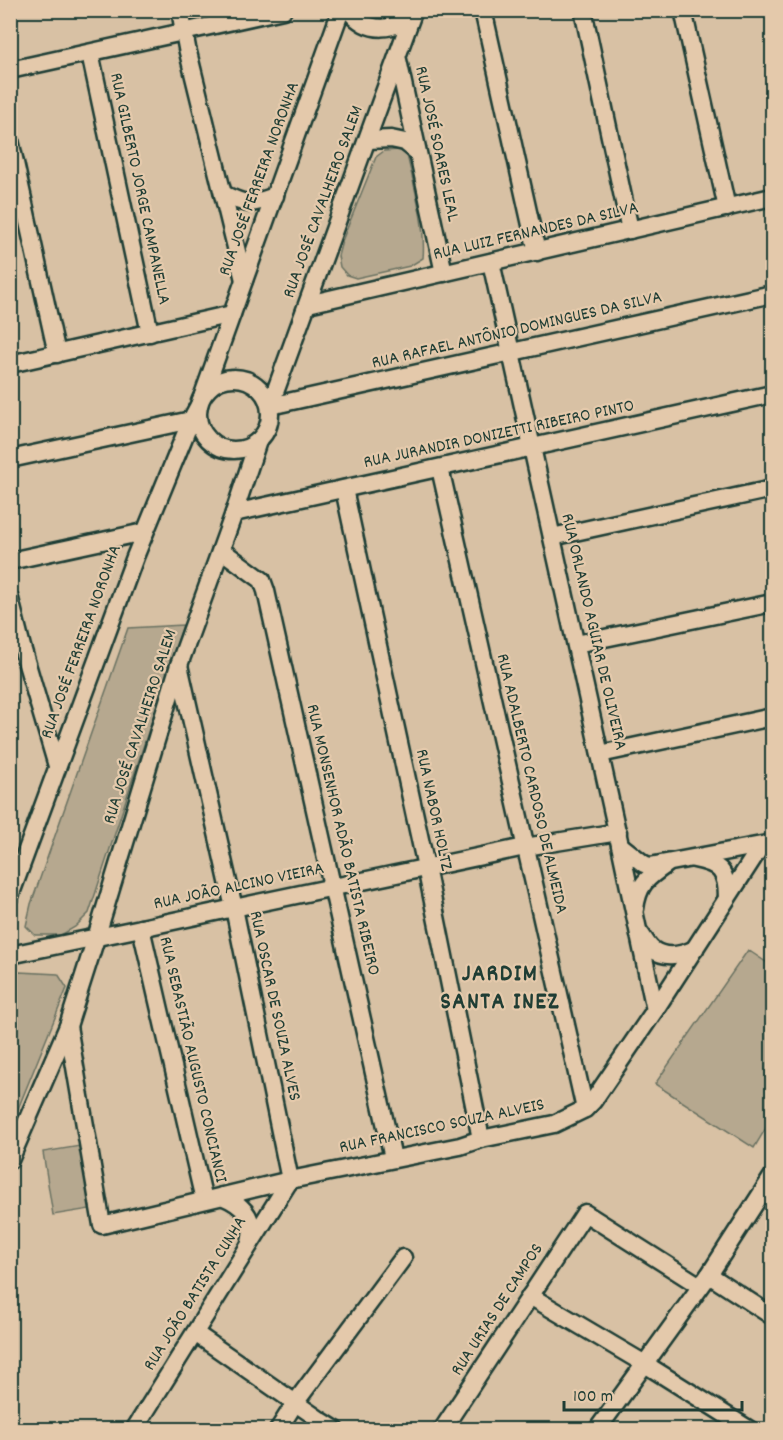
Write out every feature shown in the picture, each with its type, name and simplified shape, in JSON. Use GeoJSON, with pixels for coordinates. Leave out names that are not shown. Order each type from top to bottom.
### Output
{"type":"FeatureCollection","features":[{"type":"Feature","properties":{"kind":"street"},"geometry":{"type":"LineString","coordinates":[[180,10],[244,280]]}},
{"type":"Feature","properties":{"kind":"street"},"geometry":{"type":"LineString","coordinates":[[10,70],[283,10]]}},
{"type":"Feature","properties":{"kind":"street","name":"RUA JOSÉ FERREIRA NORONHA"},"geometry":{"type":"LineString","coordinates":[[10,896],[144,532],[201,400],[341,10]]}},
{"type":"Feature","properties":{"kind":"street"},"geometry":{"type":"LineString","coordinates":[[349,10],[358,20],[380,28],[388,28],[402,22],[414,10]]}},
{"type":"Feature","properties":{"kind":"street","name":"RUA JOSÉ CAVALHEIRO SALEM"},"geometry":{"type":"LineString","coordinates":[[270,406],[414,10]]}},
{"type":"Feature","properties":{"kind":"street"},"geometry":{"type":"LineString","coordinates":[[483,10],[537,252]]}},
{"type":"Feature","properties":{"kind":"street"},"geometry":{"type":"LineString","coordinates":[[583,10],[630,230]]}},
{"type":"Feature","properties":{"kind":"street"},"geometry":{"type":"LineString","coordinates":[[683,10],[727,208]]}},
{"type":"Feature","properties":{"kind":"street","name":"RUA GILBERTO JORGE CAMPANELLA"},"geometry":{"type":"LineString","coordinates":[[90,53],[150,333]]}},
{"type":"Feature","properties":{"kind":"street","name":"RUA JOSÉ SOARES LEAL"},"geometry":{"type":"LineString","coordinates":[[398,58],[444,273]]}},
{"type":"Feature","properties":{"kind":"street"},"geometry":{"type":"LineString","coordinates":[[368,140],[391,139],[405,142],[417,152]]}},
{"type":"Feature","properties":{"kind":"street"},"geometry":{"type":"LineString","coordinates":[[10,140],[57,354]]}},
{"type":"Feature","properties":{"kind":"street"},"geometry":{"type":"LineString","coordinates":[[223,194],[241,202],[254,203],[274,195]]}},
{"type":"Feature","properties":{"kind":"street","name":"RUA LUIZ FERNANDES DA SILVA"},"geometry":{"type":"LineString","coordinates":[[308,304],[772,197]]}},
{"type":"Feature","properties":{"kind":"street","name":"RUA ORLANDO AGUIAR DE OLIVEIRA"},"geometry":{"type":"LineString","coordinates":[[491,262],[655,1010]]}},
{"type":"Feature","properties":{"kind":"street","name":"RUA RAFAEL ANTÔNIO DOMINGUES DA SILVA"},"geometry":{"type":"LineString","coordinates":[[270,406],[772,294]]}},
{"type":"Feature","properties":{"kind":"street"},"geometry":{"type":"LineString","coordinates":[[10,364],[232,314]]}},
{"type":"Feature","properties":{"kind":"street"},"geometry":{"type":"LineString","coordinates":[[243,378],[255,384],[266,394],[270,406],[270,423],[258,441],[238,450],[224,448],[218,446],[203,432],[198,418],[201,400],[210,387],[222,380],[243,378]]}},
{"type":"Feature","properties":{"kind":"street","name":"RUA JURANDIR DONIZETTI RIBEIRO PINTO"},"geometry":{"type":"LineString","coordinates":[[234,513],[772,394]]}},
{"type":"Feature","properties":{"kind":"street"},"geometry":{"type":"LineString","coordinates":[[10,459],[191,420]]}},
{"type":"Feature","properties":{"kind":"street","name":"RUA JOSÉ CAVALHEIRO SALEM"},"geometry":{"type":"LineString","coordinates":[[10,1160],[68,1026],[179,665],[258,441]]}},
{"type":"Feature","properties":{"kind":"street","name":"RUA ADALBERTO CARDOSO DE ALMEIDA"},"geometry":{"type":"LineString","coordinates":[[440,468],[585,1109]]}},
{"type":"Feature","properties":{"kind":"street","name":"RUA NABOR HOLTZ"},"geometry":{"type":"LineString","coordinates":[[344,489],[426,867],[481,1139]]}},
{"type":"Feature","properties":{"kind":"street"},"geometry":{"type":"LineString","coordinates":[[552,537],[772,489]]}},
{"type":"Feature","properties":{"kind":"street"},"geometry":{"type":"LineString","coordinates":[[10,561],[144,532]]}},
{"type":"Feature","properties":{"kind":"street","name":"RUA MONSENHOR ADÃO BATISTA RIBEIRO"},"geometry":{"type":"LineString","coordinates":[[221,550],[262,580],[266,591],[393,1158]]}},
{"type":"Feature","properties":{"kind":"street"},"geometry":{"type":"LineString","coordinates":[[10,599],[57,766]]}},
{"type":"Feature","properties":{"kind":"street"},"geometry":{"type":"LineString","coordinates":[[576,644],[772,603]]}},
{"type":"Feature","properties":{"kind":"street","name":"RUA OSCAR DE SOUZA ALVES"},"geometry":{"type":"LineString","coordinates":[[179,665],[234,908],[290,1180]]}},
{"type":"Feature","properties":{"kind":"street"},"geometry":{"type":"LineString","coordinates":[[600,754],[772,717]]}},
{"type":"Feature","properties":{"kind":"street"},"geometry":{"type":"LineString","coordinates":[[619,839],[644,864],[650,866],[767,844]]}},
{"type":"Feature","properties":{"kind":"street","name":"RUA JOÃO ALCINO VIEIRA"},"geometry":{"type":"LineString","coordinates":[[10,955],[525,847],[619,839]]}},
{"type":"Feature","properties":{"kind":"street","name":"RUA FRANCISCO SOUZA ALVEIS"},"geometry":{"type":"LineString","coordinates":[[102,1225],[290,1180],[460,1146],[481,1139],[554,1124],[585,1109],[599,1093],[727,898],[767,844]]}},
{"type":"Feature","properties":{"kind":"street"},"geometry":{"type":"LineString","coordinates":[[692,858],[715,865],[722,871],[726,877],[727,898]]}},
{"type":"Feature","properties":{"kind":"street"},"geometry":{"type":"LineString","coordinates":[[634,911],[636,898],[646,879],[667,863]]}},
{"type":"Feature","properties":{"kind":"street","name":"RUA SEBASTIÃO AUGUSTO CONCIANCI"},"geometry":{"type":"LineString","coordinates":[[141,928],[204,1200]]}},
{"type":"Feature","properties":{"kind":"street"},"geometry":{"type":"LineString","coordinates":[[638,930],[650,947],[657,952],[668,955],[684,954],[695,949]]}},
{"type":"Feature","properties":{"kind":"street","name":"RUA JOSÉ CAVALHEIRO SALEM"},"geometry":{"type":"LineString","coordinates":[[68,1026],[102,1225]]}},
{"type":"Feature","properties":{"kind":"street"},"geometry":{"type":"LineString","coordinates":[[597,1430],[704,1280],[772,1177]]}},
{"type":"Feature","properties":{"kind":"street","name":"RUA JOÃO BATISTA CUNHA"},"geometry":{"type":"LineString","coordinates":[[134,1430],[290,1180]]}},
{"type":"Feature","properties":{"kind":"street"},"geometry":{"type":"LineString","coordinates":[[222,1196],[242,1207],[250,1219],[253,1233],[250,1244]]}},
{"type":"Feature","properties":{"kind":"street","name":"RUA URIAS DE CAMPOS"},"geometry":{"type":"LineString","coordinates":[[442,1430],[585,1213],[704,1280]]}},
{"type":"Feature","properties":{"kind":"street"},"geometry":{"type":"LineString","coordinates":[[278,1430],[295,1403],[403,1258]]}},
{"type":"Feature","properties":{"kind":"street"},"geometry":{"type":"LineString","coordinates":[[704,1280],[772,1316]]}},
{"type":"Feature","properties":{"kind":"street"},"geometry":{"type":"LineString","coordinates":[[530,1296],[750,1430]]}},
{"type":"Feature","properties":{"kind":"street"},"geometry":{"type":"LineString","coordinates":[[195,1333],[336,1430]]}},
{"type":"Feature","properties":{"kind":"shaded area"},"geometry":{"type":"Polygon","coordinates":[[[399,150],[407,155],[416,193],[423,233],[423,258],[410,266],[356,278],[347,275],[340,267],[338,256],[376,157],[384,151],[399,150]]]}},
{"type":"Feature","properties":{"kind":"shaded area"},"geometry":{"type":"Polygon","coordinates":[[[183,625],[89,913],[75,927],[61,935],[35,935],[26,926],[31,904],[128,628],[183,625]]]}},
{"type":"Feature","properties":{"kind":"shaded area"},"geometry":{"type":"Polygon","coordinates":[[[748,950],[772,966],[772,1118],[754,1148],[655,1084],[748,950]]]}},
{"type":"Feature","properties":{"kind":"shaded area"},"geometry":{"type":"Polygon","coordinates":[[[19,972],[58,974],[67,988],[11,1126],[11,980],[19,972]]]}},
{"type":"Feature","properties":{"kind":"shaded area"},"geometry":{"type":"Polygon","coordinates":[[[80,1146],[90,1209],[53,1215],[43,1152],[80,1146]]]}},
{"type":"Feature","properties":{"kind":"district","name":"JARDIM SANTA INEZ"},"geometry":{"type":"Point","coordinates":[500,989]}}]}
